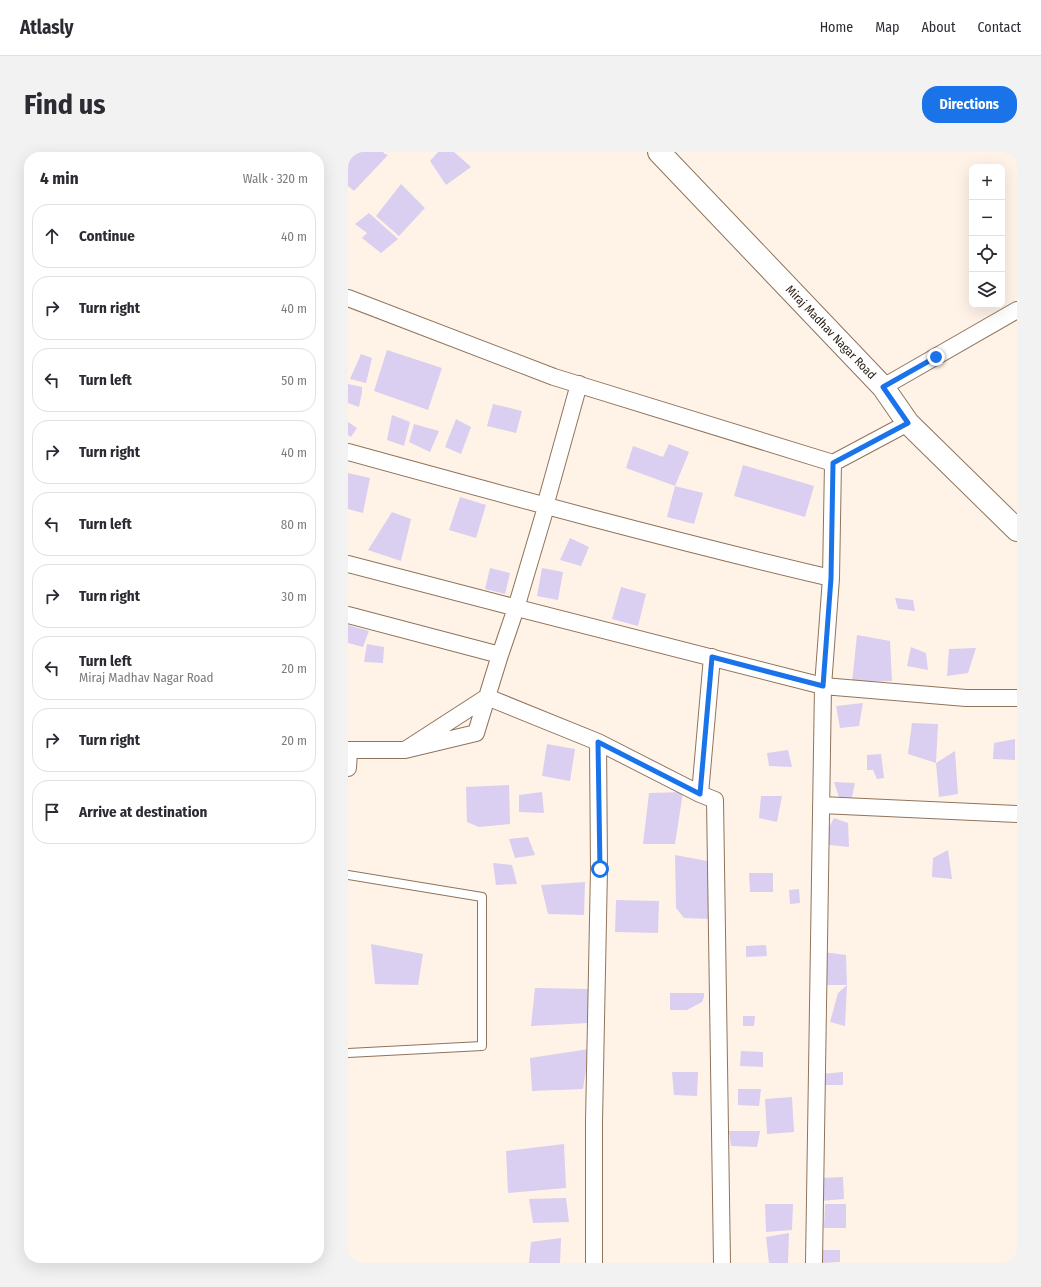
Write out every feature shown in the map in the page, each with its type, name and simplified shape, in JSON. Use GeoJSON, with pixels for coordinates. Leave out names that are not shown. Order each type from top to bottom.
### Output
{"type":"FeatureCollection","features":[{"type":"Feature","properties":{"kind":"street","name":"Miraj Madhav Nagar Road"},"geometry":{"type":"LineString","coordinates":[[659,152],[883,387],[908,423],[1017,530]]}},
{"type":"Feature","properties":{"kind":"street"},"geometry":{"type":"LineString","coordinates":[[348,298],[554,377],[833,463],[908,423]]}},
{"type":"Feature","properties":{"kind":"street"},"geometry":{"type":"LineString","coordinates":[[883,387],[1017,310]]}},
{"type":"Feature","properties":{"kind":"street"},"geometry":{"type":"LineString","coordinates":[[348,768],[349,750],[405,750],[476,734],[546,507],[579,384]]}},
{"type":"Feature","properties":{"kind":"street"},"geometry":{"type":"LineString","coordinates":[[348,452],[546,507],[831,578]]}},
{"type":"Feature","properties":{"kind":"street"},"geometry":{"type":"LineString","coordinates":[[814,1263],[823,686],[831,578],[833,463]]}},
{"type":"Feature","properties":{"kind":"street"},"geometry":{"type":"LineString","coordinates":[[348,564],[823,686],[966,698],[1017,698]]}},
{"type":"Feature","properties":{"kind":"street"},"geometry":{"type":"LineString","coordinates":[[348,615],[500,655]]}},
{"type":"Feature","properties":{"kind":"street"},"geometry":{"type":"LineString","coordinates":[[700,794],[712,657]]}},
{"type":"Feature","properties":{"kind":"street"},"geometry":{"type":"LineString","coordinates":[[487,697],[598,742],[700,794],[715,800],[722,1263]]}},
{"type":"Feature","properties":{"kind":"street"},"geometry":{"type":"LineString","coordinates":[[405,750],[487,697]]}},
{"type":"Feature","properties":{"kind":"street"},"geometry":{"type":"LineString","coordinates":[[594,1263],[594,1114],[600,869],[598,742]]}},
{"type":"Feature","properties":{"kind":"street"},"geometry":{"type":"LineString","coordinates":[[821,805],[1017,814]]}},
{"type":"Feature","properties":{"kind":"lane"},"geometry":{"type":"LineString","coordinates":[[348,875],[482,897],[482,1046],[348,1053]]}},
{"type":"Feature","properties":{"kind":"building"},"geometry":{"type":"Polygon","coordinates":[[[354,152],[383,152],[388,155],[354,191],[348,186],[348,159],[354,152]]]}},
{"type":"Feature","properties":{"kind":"building"},"geometry":{"type":"Polygon","coordinates":[[[438,152],[454,152],[471,167],[446,185],[430,161],[438,152]]]}},
{"type":"Feature","properties":{"kind":"building"},"geometry":{"type":"Polygon","coordinates":[[[401,184],[425,208],[399,236],[376,216],[401,184]]]}},
{"type":"Feature","properties":{"kind":"building"},"geometry":{"type":"Polygon","coordinates":[[[369,213],[398,239],[381,253],[362,238],[367,233],[355,224],[369,213]]]}},
{"type":"Feature","properties":{"kind":"building"},"geometry":{"type":"Polygon","coordinates":[[[387,350],[442,368],[428,410],[374,391],[387,350]]]}},
{"type":"Feature","properties":{"kind":"building"},"geometry":{"type":"Polygon","coordinates":[[[361,354],[372,358],[366,383],[350,379],[361,354]]]}},
{"type":"Feature","properties":{"kind":"building"},"geometry":{"type":"Polygon","coordinates":[[[348,384],[362,387],[359,407],[348,403],[348,384]]]}},
{"type":"Feature","properties":{"kind":"building"},"geometry":{"type":"Polygon","coordinates":[[[493,404],[522,411],[516,433],[487,426],[493,404]]]}},
{"type":"Feature","properties":{"kind":"building"},"geometry":{"type":"Polygon","coordinates":[[[392,415],[410,422],[404,446],[387,440],[392,415]]]}},
{"type":"Feature","properties":{"kind":"building"},"geometry":{"type":"Polygon","coordinates":[[[456,419],[471,427],[461,454],[445,447],[456,419]]]}},
{"type":"Feature","properties":{"kind":"building"},"geometry":{"type":"Polygon","coordinates":[[[348,422],[357,428],[351,437],[348,435],[348,422]]]}},
{"type":"Feature","properties":{"kind":"building"},"geometry":{"type":"Polygon","coordinates":[[[414,424],[439,431],[430,452],[409,442],[414,424]]]}},
{"type":"Feature","properties":{"kind":"building"},"geometry":{"type":"Polygon","coordinates":[[[669,444],[689,452],[675,486],[626,468],[633,446],[663,457],[669,444]]]}},
{"type":"Feature","properties":{"kind":"building"},"geometry":{"type":"Polygon","coordinates":[[[743,465],[814,486],[805,517],[734,496],[743,465]]]}},
{"type":"Feature","properties":{"kind":"building"},"geometry":{"type":"Polygon","coordinates":[[[348,473],[370,478],[363,513],[348,509],[348,473]]]}},
{"type":"Feature","properties":{"kind":"building"},"geometry":{"type":"Polygon","coordinates":[[[675,486],[703,493],[694,524],[667,517],[675,486]]]}},
{"type":"Feature","properties":{"kind":"building"},"geometry":{"type":"Polygon","coordinates":[[[460,497],[486,505],[476,538],[449,530],[460,497]]]}},
{"type":"Feature","properties":{"kind":"building"},"geometry":{"type":"Polygon","coordinates":[[[392,512],[411,519],[401,561],[368,550],[392,512]]]}},
{"type":"Feature","properties":{"kind":"building"},"geometry":{"type":"Polygon","coordinates":[[[570,538],[589,547],[581,566],[560,560],[570,538]]]}},
{"type":"Feature","properties":{"kind":"building"},"geometry":{"type":"Polygon","coordinates":[[[490,568],[510,573],[505,594],[485,589],[490,568]]]}},
{"type":"Feature","properties":{"kind":"building"},"geometry":{"type":"Polygon","coordinates":[[[542,568],[563,572],[558,600],[537,596],[542,568]]]}},
{"type":"Feature","properties":{"kind":"building"},"geometry":{"type":"Polygon","coordinates":[[[621,587],[646,594],[638,626],[612,619],[621,587]]]}},
{"type":"Feature","properties":{"kind":"building"},"geometry":{"type":"Polygon","coordinates":[[[895,598],[913,600],[915,611],[898,609],[895,598]]]}},
{"type":"Feature","properties":{"kind":"building"},"geometry":{"type":"Polygon","coordinates":[[[348,625],[369,631],[363,647],[348,643],[348,625]]]}},
{"type":"Feature","properties":{"kind":"building"},"geometry":{"type":"Polygon","coordinates":[[[857,635],[890,641],[892,681],[852,682],[857,635]]]}},
{"type":"Feature","properties":{"kind":"building"},"geometry":{"type":"Polygon","coordinates":[[[367,644],[384,647],[383,663],[364,662],[367,644]]]}},
{"type":"Feature","properties":{"kind":"building"},"geometry":{"type":"Polygon","coordinates":[[[911,647],[926,653],[928,670],[907,666],[911,647]]]}},
{"type":"Feature","properties":{"kind":"building"},"geometry":{"type":"Polygon","coordinates":[[[976,648],[968,673],[947,676],[949,649],[976,648]]]}},
{"type":"Feature","properties":{"kind":"building"},"geometry":{"type":"Polygon","coordinates":[[[863,703],[859,726],[840,728],[836,706],[863,703]]]}},
{"type":"Feature","properties":{"kind":"building"},"geometry":{"type":"Polygon","coordinates":[[[912,723],[938,724],[936,763],[908,754],[912,723]]]}},
{"type":"Feature","properties":{"kind":"building"},"geometry":{"type":"Polygon","coordinates":[[[1015,739],[1015,760],[993,759],[994,743],[1015,739]]]}},
{"type":"Feature","properties":{"kind":"building"},"geometry":{"type":"Polygon","coordinates":[[[547,744],[575,749],[570,781],[542,776],[547,744]]]}},
{"type":"Feature","properties":{"kind":"building"},"geometry":{"type":"Polygon","coordinates":[[[788,750],[792,767],[769,766],[767,753],[788,750]]]}},
{"type":"Feature","properties":{"kind":"building"},"geometry":{"type":"Polygon","coordinates":[[[955,751],[958,794],[939,797],[936,763],[955,751]]]}},
{"type":"Feature","properties":{"kind":"building"},"geometry":{"type":"Polygon","coordinates":[[[881,754],[884,778],[877,779],[873,770],[867,770],[867,755],[881,754]]]}},
{"type":"Feature","properties":{"kind":"building"},"geometry":{"type":"Polygon","coordinates":[[[834,782],[855,783],[852,797],[839,797],[834,782]]]}},
{"type":"Feature","properties":{"kind":"building"},"geometry":{"type":"Polygon","coordinates":[[[509,785],[510,824],[479,827],[467,822],[466,787],[509,785]]]}},
{"type":"Feature","properties":{"kind":"building"},"geometry":{"type":"Polygon","coordinates":[[[542,792],[544,813],[519,812],[519,795],[542,792]]]}},
{"type":"Feature","properties":{"kind":"building"},"geometry":{"type":"Polygon","coordinates":[[[683,792],[675,844],[643,844],[649,793],[683,792]]]}},
{"type":"Feature","properties":{"kind":"building"},"geometry":{"type":"Polygon","coordinates":[[[761,796],[782,796],[777,822],[759,818],[761,796]]]}},
{"type":"Feature","properties":{"kind":"building"},"geometry":{"type":"Polygon","coordinates":[[[834,818],[848,823],[849,847],[820,844],[834,818]]]}},
{"type":"Feature","properties":{"kind":"building"},"geometry":{"type":"Polygon","coordinates":[[[528,837],[535,855],[515,858],[509,839],[528,837]]]}},
{"type":"Feature","properties":{"kind":"building"},"geometry":{"type":"Polygon","coordinates":[[[948,850],[952,879],[932,877],[933,858],[948,850]]]}},
{"type":"Feature","properties":{"kind":"building"},"geometry":{"type":"Polygon","coordinates":[[[675,855],[713,862],[710,919],[684,918],[676,908],[675,855]]]}},
{"type":"Feature","properties":{"kind":"building"},"geometry":{"type":"Polygon","coordinates":[[[493,863],[512,865],[517,884],[496,885],[493,863]]]}},
{"type":"Feature","properties":{"kind":"building"},"geometry":{"type":"Polygon","coordinates":[[[749,873],[773,873],[773,892],[750,892],[749,873]]]}},
{"type":"Feature","properties":{"kind":"building"},"geometry":{"type":"Polygon","coordinates":[[[585,882],[584,915],[548,914],[541,885],[585,882]]]}},
{"type":"Feature","properties":{"kind":"building"},"geometry":{"type":"Polygon","coordinates":[[[799,889],[800,903],[790,904],[789,890],[799,889]]]}},
{"type":"Feature","properties":{"kind":"building"},"geometry":{"type":"Polygon","coordinates":[[[616,900],[659,901],[658,933],[615,932],[616,900]]]}},
{"type":"Feature","properties":{"kind":"building"},"geometry":{"type":"Polygon","coordinates":[[[371,944],[423,954],[418,985],[375,984],[371,944]]]}},
{"type":"Feature","properties":{"kind":"building"},"geometry":{"type":"Polygon","coordinates":[[[766,945],[767,956],[746,957],[746,946],[766,945]]]}},
{"type":"Feature","properties":{"kind":"building"},"geometry":{"type":"Polygon","coordinates":[[[823,952],[846,955],[847,985],[826,985],[823,952]]]}},
{"type":"Feature","properties":{"kind":"building"},"geometry":{"type":"Polygon","coordinates":[[[847,985],[845,1026],[830,1022],[838,993],[847,985]]]}},
{"type":"Feature","properties":{"kind":"building"},"geometry":{"type":"Polygon","coordinates":[[[535,988],[588,989],[588,1023],[531,1026],[535,988]]]}},
{"type":"Feature","properties":{"kind":"building"},"geometry":{"type":"Polygon","coordinates":[[[670,993],[704,993],[704,997],[702,1002],[687,1010],[670,1010],[670,993]]]}},
{"type":"Feature","properties":{"kind":"building"},"geometry":{"type":"Polygon","coordinates":[[[743,1016],[755,1016],[754,1026],[743,1026],[743,1016]]]}},
{"type":"Feature","properties":{"kind":"building"},"geometry":{"type":"Polygon","coordinates":[[[589,1049],[583,1089],[532,1091],[530,1058],[589,1049]]]}},
{"type":"Feature","properties":{"kind":"building"},"geometry":{"type":"Polygon","coordinates":[[[741,1051],[763,1052],[763,1067],[740,1066],[741,1051]]]}},
{"type":"Feature","properties":{"kind":"building"},"geometry":{"type":"Polygon","coordinates":[[[672,1072],[698,1072],[697,1096],[674,1095],[672,1072]]]}},
{"type":"Feature","properties":{"kind":"building"},"geometry":{"type":"Polygon","coordinates":[[[843,1072],[843,1085],[823,1085],[821,1074],[843,1072]]]}},
{"type":"Feature","properties":{"kind":"building"},"geometry":{"type":"Polygon","coordinates":[[[738,1089],[761,1089],[759,1106],[738,1105],[738,1089]]]}},
{"type":"Feature","properties":{"kind":"building"},"geometry":{"type":"Polygon","coordinates":[[[792,1097],[794,1132],[767,1134],[765,1099],[792,1097]]]}},
{"type":"Feature","properties":{"kind":"building"},"geometry":{"type":"Polygon","coordinates":[[[729,1131],[760,1131],[757,1147],[731,1146],[729,1131]]]}},
{"type":"Feature","properties":{"kind":"building"},"geometry":{"type":"Polygon","coordinates":[[[564,1144],[566,1188],[508,1193],[506,1151],[564,1144]]]}},
{"type":"Feature","properties":{"kind":"building"},"geometry":{"type":"Polygon","coordinates":[[[843,1177],[844,1199],[821,1201],[820,1178],[843,1177]]]}},
{"type":"Feature","properties":{"kind":"building"},"geometry":{"type":"Polygon","coordinates":[[[566,1198],[569,1222],[533,1223],[529,1199],[566,1198]]]}},
{"type":"Feature","properties":{"kind":"building"},"geometry":{"type":"Polygon","coordinates":[[[765,1204],[793,1204],[792,1230],[766,1232],[765,1204]]]}},
{"type":"Feature","properties":{"kind":"building"},"geometry":{"type":"Polygon","coordinates":[[[825,1204],[846,1204],[846,1228],[824,1228],[825,1204]]]}},
{"type":"Feature","properties":{"kind":"building"},"geometry":{"type":"Polygon","coordinates":[[[789,1233],[788,1263],[769,1263],[766,1237],[789,1233]]]}},
{"type":"Feature","properties":{"kind":"building"},"geometry":{"type":"Polygon","coordinates":[[[561,1238],[560,1263],[529,1263],[531,1242],[561,1238]]]}},
{"type":"Feature","properties":{"kind":"building"},"geometry":{"type":"Polygon","coordinates":[[[822,1250],[840,1250],[840,1262],[822,1263],[822,1250]]]}},
{"type":"Feature","properties":{"kind":"route"},"geometry":{"type":"LineString","coordinates":[[600,869],[598,742],[700,794],[712,657],[823,686],[831,578],[833,463],[908,423],[883,387],[936,357]]}}]}
